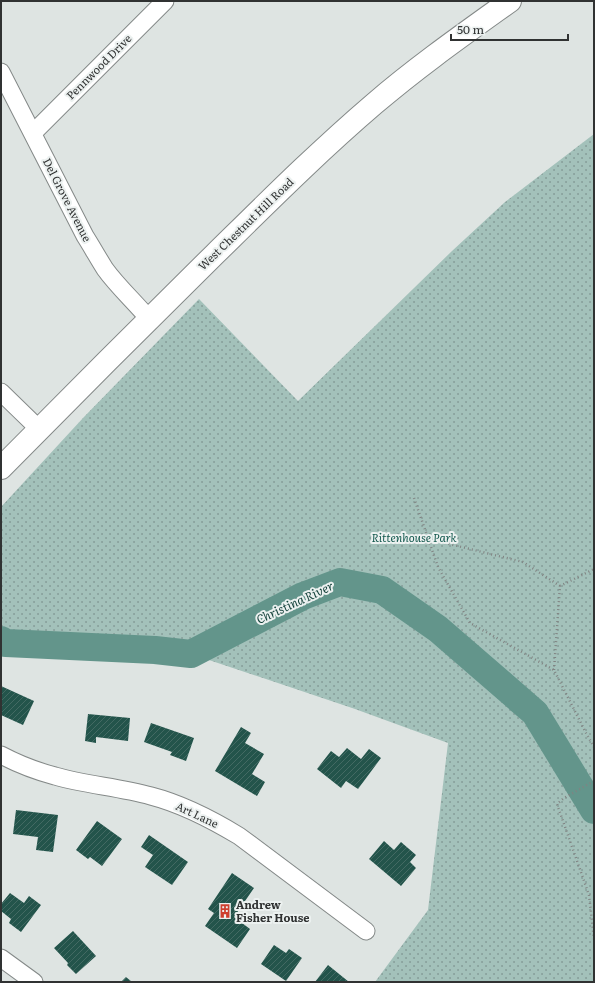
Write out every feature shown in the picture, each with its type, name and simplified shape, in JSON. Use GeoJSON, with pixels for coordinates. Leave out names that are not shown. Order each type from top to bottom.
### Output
{"type":"FeatureCollection","features":[{"type":"Feature","properties":{"kind":"street","name":"Pennwood Drive"},"geometry":{"type":"LineString","coordinates":[[33,133],[165,1]]}},
{"type":"Feature","properties":{"kind":"street","name":"West Chestnut Hill Road"},"geometry":{"type":"LineString","coordinates":[[1,468],[282,188],[346,128],[409,76],[510,1]]}},
{"type":"Feature","properties":{"kind":"street","name":"Del Grove Avenue"},"geometry":{"type":"LineString","coordinates":[[1,72],[96,255],[115,281],[150,319]]}},
{"type":"Feature","properties":{"kind":"street"},"geometry":{"type":"LineString","coordinates":[[1,392],[40,429]]}},
{"type":"Feature","properties":{"kind":"street","name":"Art Lane"},"geometry":{"type":"LineString","coordinates":[[1,755],[30,768],[55,776],[150,796],[195,812],[239,836],[366,931]]}},
{"type":"Feature","properties":{"kind":"street"},"geometry":{"type":"LineString","coordinates":[[1,958],[34,982]]}},
{"type":"Feature","properties":{"kind":"path"},"geometry":{"type":"LineString","coordinates":[[414,498],[438,567],[470,624],[554,670]]}},
{"type":"Feature","properties":{"kind":"path"},"geometry":{"type":"LineString","coordinates":[[428,539],[524,562],[560,586]]}},
{"type":"Feature","properties":{"kind":"path"},"geometry":{"type":"LineString","coordinates":[[560,586],[594,569]]}},
{"type":"Feature","properties":{"kind":"path"},"geometry":{"type":"LineString","coordinates":[[560,586],[554,670],[594,747]]}},
{"type":"Feature","properties":{"kind":"path"},"geometry":{"type":"LineString","coordinates":[[594,781],[564,798],[557,804],[589,895],[594,939]]}},
{"type":"Feature","properties":{"kind":"green space","name":"Rittenhouse Park"},"geometry":{"type":"Polygon","coordinates":[[[594,134],[594,982],[375,982],[428,910],[448,743],[355,709],[191,654],[155,650],[6,643],[1,640],[1,507],[83,418],[199,299],[298,401],[452,251],[505,202],[594,134]]]}},
{"type":"Feature","properties":{"kind":"building"},"geometry":{"type":"Polygon","coordinates":[[[1,686],[34,701],[23,725],[1,715],[1,686]]]}},
{"type":"Feature","properties":{"kind":"building"},"geometry":{"type":"Polygon","coordinates":[[[88,714],[130,718],[128,741],[96,737],[96,743],[85,741],[88,714]]]}},
{"type":"Feature","properties":{"kind":"building"},"geometry":{"type":"Polygon","coordinates":[[[151,723],[194,738],[186,761],[170,755],[172,752],[144,742],[151,723]]]}},
{"type":"Feature","properties":{"kind":"building"},"geometry":{"type":"Polygon","coordinates":[[[241,727],[251,733],[245,743],[264,754],[252,774],[265,782],[257,796],[215,771],[241,727]]]}},
{"type":"Feature","properties":{"kind":"building"},"geometry":{"type":"Polygon","coordinates":[[[347,748],[361,759],[369,749],[381,758],[358,789],[346,781],[341,788],[317,769],[331,751],[339,757],[347,748]]]}},
{"type":"Feature","properties":{"kind":"building"},"geometry":{"type":"Polygon","coordinates":[[[16,810],[58,815],[53,852],[36,850],[38,837],[13,834],[16,810]]]}},
{"type":"Feature","properties":{"kind":"building"},"geometry":{"type":"Polygon","coordinates":[[[97,821],[122,839],[102,866],[90,857],[88,859],[76,850],[97,821]]]}},
{"type":"Feature","properties":{"kind":"building"},"geometry":{"type":"Polygon","coordinates":[[[149,835],[188,862],[172,885],[145,867],[153,855],[141,847],[149,835]]]}},
{"type":"Feature","properties":{"kind":"building"},"geometry":{"type":"Polygon","coordinates":[[[384,841],[394,850],[401,842],[416,855],[410,862],[416,868],[401,886],[369,859],[384,841]]]}},
{"type":"Feature","properties":{"kind":"building","name":"Andrew Fisher House"},"geometry":{"type":"Polygon","coordinates":[[[232,873],[254,888],[234,917],[250,929],[237,948],[205,926],[214,913],[208,909],[232,873]]]}},
{"type":"Feature","properties":{"kind":"building"},"geometry":{"type":"Polygon","coordinates":[[[10,893],[24,903],[29,896],[41,905],[21,932],[9,923],[11,919],[1,911],[1,904],[10,893]]]}},
{"type":"Feature","properties":{"kind":"building"},"geometry":{"type":"Polygon","coordinates":[[[73,931],[96,956],[76,974],[54,948],[73,931]]]}},
{"type":"Feature","properties":{"kind":"building"},"geometry":{"type":"Polygon","coordinates":[[[274,945],[286,953],[289,949],[302,958],[286,981],[261,964],[274,945]]]}},
{"type":"Feature","properties":{"kind":"building"},"geometry":{"type":"Polygon","coordinates":[[[328,965],[349,982],[315,982],[328,965]]]}},
{"type":"Feature","properties":{"kind":"building"},"geometry":{"type":"Polygon","coordinates":[[[126,977],[132,982],[121,982],[126,977]]]}},
{"type":"Feature","properties":{"kind":"waterway","name":"Christina River"},"geometry":{"type":"LineString","coordinates":[[1,640],[6,643],[155,650],[191,654],[303,596],[340,582],[382,590],[438,629],[535,713],[594,810]]}},
{"type":"Feature","properties":{"kind":"place","name":"Andrew Fisher House"},"geometry":{"type":"Point","coordinates":[225,911]}}]}
